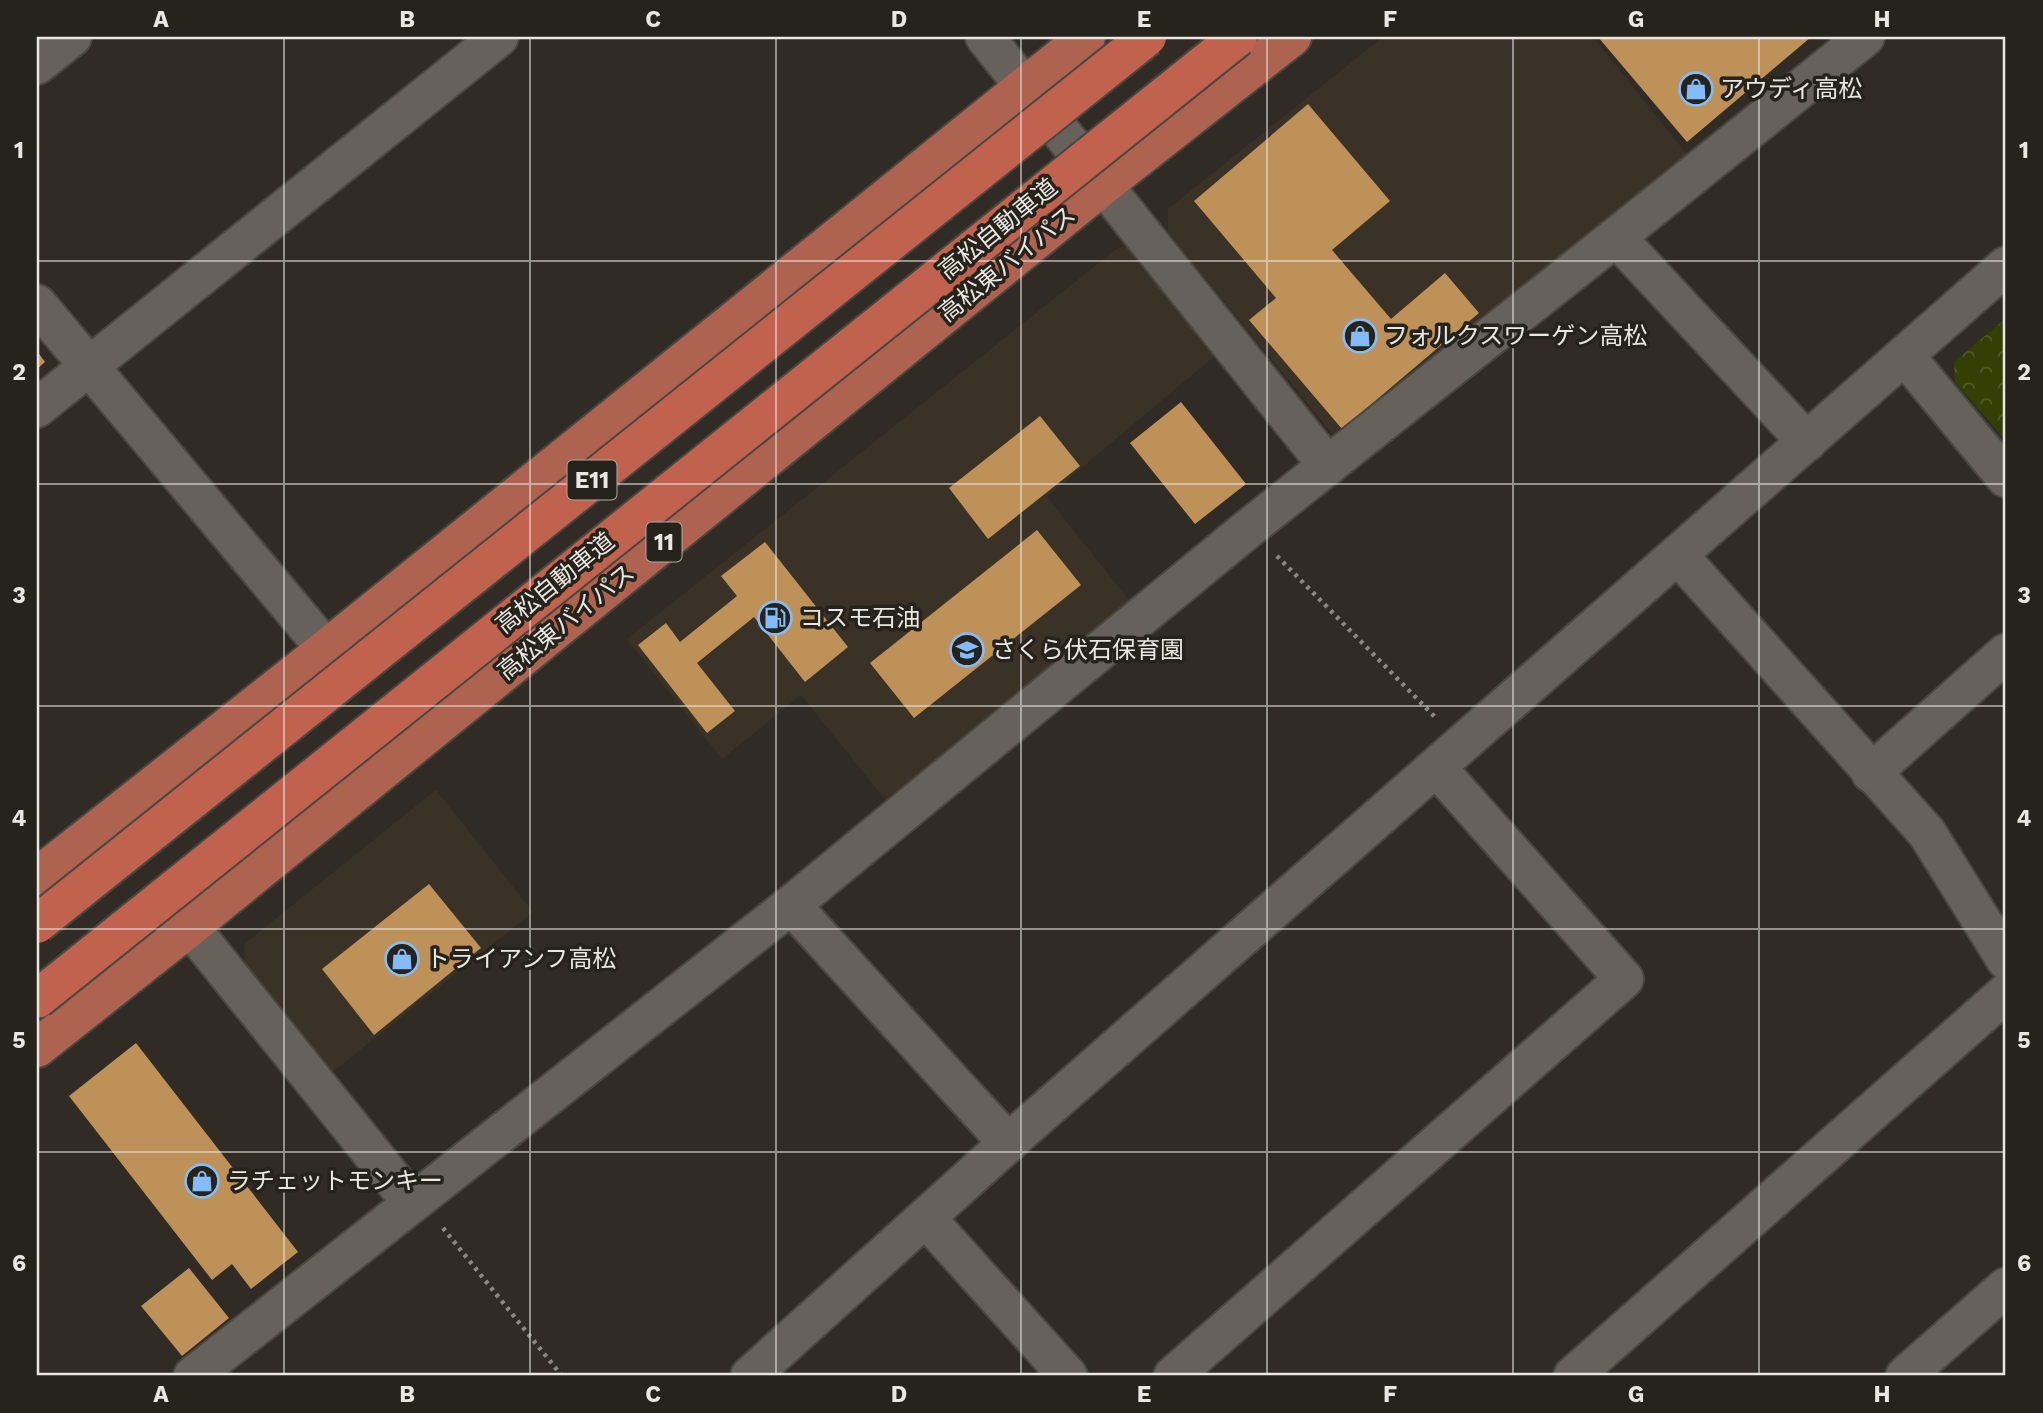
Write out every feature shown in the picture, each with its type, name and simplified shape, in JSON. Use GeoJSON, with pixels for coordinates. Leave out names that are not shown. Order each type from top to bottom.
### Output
{"type":"FeatureCollection","features":[{"type":"Feature","properties":{"kind":"highway"},"geometry":{"type":"LineString","coordinates":[[37,877],[326,649],[1086,37]]}},
{"type":"Feature","properties":{"kind":"highway","name":"E11"},"geometry":{"type":"LineString","coordinates":[[37,924],[1147,37]]}},
{"type":"Feature","properties":{"kind":"highway","name":"高松自動車道"},"geometry":{"type":"LineString","coordinates":[[37,999],[1238,37]]}},
{"type":"Feature","properties":{"kind":"highway","name":"高松東バイパス"},"geometry":{"type":"LineString","coordinates":[[37,1048],[190,927],[1104,185],[1292,37]]}},
{"type":"Feature","properties":{"kind":"street"},"geometry":{"type":"LineString","coordinates":[[37,65],[72,37]]}},
{"type":"Feature","properties":{"kind":"street"},"geometry":{"type":"LineString","coordinates":[[37,408],[499,37]]}},
{"type":"Feature","properties":{"kind":"street"},"geometry":{"type":"LineString","coordinates":[[985,37],[1328,466]]}},
{"type":"Feature","properties":{"kind":"street"},"geometry":{"type":"LineString","coordinates":[[193,1376],[791,905],[1250,528],[1865,37]]}},
{"type":"Feature","properties":{"kind":"street"},"geometry":{"type":"LineString","coordinates":[[1616,237],[1807,442]]}},
{"type":"Feature","properties":{"kind":"street"},"geometry":{"type":"LineString","coordinates":[[750,1376],[1008,1143],[2006,266]]}},
{"type":"Feature","properties":{"kind":"street"},"geometry":{"type":"LineString","coordinates":[[37,304],[326,649]]}},
{"type":"Feature","properties":{"kind":"street"},"geometry":{"type":"LineString","coordinates":[[1905,356],[2006,478]]}},
{"type":"Feature","properties":{"kind":"street"},"geometry":{"type":"LineString","coordinates":[[1678,555],[1927,833],[2006,960]]}},
{"type":"Feature","properties":{"kind":"street"},"geometry":{"type":"LineString","coordinates":[[1871,773],[2006,653]]}},
{"type":"Feature","properties":{"kind":"street"},"geometry":{"type":"LineString","coordinates":[[1173,1376],[1624,979],[1450,756]]}},
{"type":"Feature","properties":{"kind":"street"},"geometry":{"type":"LineString","coordinates":[[791,905],[1008,1143]]}},
{"type":"Feature","properties":{"kind":"street"},"geometry":{"type":"LineString","coordinates":[[190,927],[415,1200]]}},
{"type":"Feature","properties":{"kind":"street"},"geometry":{"type":"LineString","coordinates":[[1573,1376],[2006,993]]}},
{"type":"Feature","properties":{"kind":"street"},"geometry":{"type":"LineString","coordinates":[[926,1218],[1068,1376]]}},
{"type":"Feature","properties":{"kind":"street"},"geometry":{"type":"LineString","coordinates":[[1905,1376],[2006,1287]]}},
{"type":"Feature","properties":{"kind":"path"},"geometry":{"type":"LineString","coordinates":[[1250,528],[1450,756]]}},
{"type":"Feature","properties":{"kind":"path"},"geometry":{"type":"LineString","coordinates":[[415,1200],[562,1376]]}},
{"type":"Feature","properties":{"kind":"shaded area","name":"フォルクスワーゲン高松"},"geometry":{"type":"Polygon","coordinates":[[[1383,37],[1593,37],[1689,157],[1337,440],[1168,232],[1168,209],[1383,37]]]}},
{"type":"Feature","properties":{"kind":"shaded area"},"geometry":{"type":"Polygon","coordinates":[[[1119,247],[1133,249],[1217,354],[1047,497],[1133,605],[887,802],[801,695],[722,759],[627,639],[1119,247]]]}},
{"type":"Feature","properties":{"kind":"shaded area"},"geometry":{"type":"Polygon","coordinates":[[[436,790],[533,912],[330,1074],[245,968],[244,944],[436,790]]]}},
{"type":"Feature","properties":{"kind":"green space"},"geometry":{"type":"Polygon","coordinates":[[[2006,318],[2006,441],[1955,382],[1954,362],[2006,318]]]}},
{"type":"Feature","properties":{"kind":"building","name":"アウディ高松"},"geometry":{"type":"Polygon","coordinates":[[[1598,37],[1811,37],[1687,142],[1598,37]]]}},
{"type":"Feature","properties":{"kind":"building"},"geometry":{"type":"Polygon","coordinates":[[[1308,104],[1390,201],[1332,250],[1391,319],[1445,273],[1479,313],[1342,429],[1249,320],[1276,298],[1194,201],[1308,104]]]}},
{"type":"Feature","properties":{"kind":"building"},"geometry":{"type":"Polygon","coordinates":[[[37,351],[45,362],[37,369],[37,351]]]}},
{"type":"Feature","properties":{"kind":"building"},"geometry":{"type":"Polygon","coordinates":[[[1181,402],[1246,484],[1195,524],[1130,443],[1181,402]]]}},
{"type":"Feature","properties":{"kind":"building"},"geometry":{"type":"Polygon","coordinates":[[[1040,416],[1080,466],[988,539],[949,488],[1040,416]]]}},
{"type":"Feature","properties":{"kind":"building"},"geometry":{"type":"Polygon","coordinates":[[[1037,530],[1081,585],[914,718],[870,663],[1037,530]]]}},
{"type":"Feature","properties":{"kind":"building"},"geometry":{"type":"Polygon","coordinates":[[[765,542],[848,647],[805,682],[754,617],[697,663],[735,711],[707,733],[638,645],[666,623],[680,642],[737,596],[721,576],[765,542]]]}},
{"type":"Feature","properties":{"kind":"building","name":"トライアンフ高松"},"geometry":{"type":"Polygon","coordinates":[[[429,884],[481,948],[374,1035],[322,969],[429,884]]]}},
{"type":"Feature","properties":{"kind":"building"},"geometry":{"type":"Polygon","coordinates":[[[136,1043],[298,1252],[251,1289],[232,1264],[212,1280],[69,1096],[136,1043]]]}},
{"type":"Feature","properties":{"kind":"building"},"geometry":{"type":"Polygon","coordinates":[[[189,1268],[229,1318],[182,1356],[141,1306],[189,1268]]]}},
{"type":"Feature","properties":{"kind":"place","name":"アウディ高松"},"geometry":{"type":"Point","coordinates":[1696,89]}},
{"type":"Feature","properties":{"kind":"place","name":"フォルクスワーゲン高松"},"geometry":{"type":"Point","coordinates":[1360,336]}},
{"type":"Feature","properties":{"kind":"place","name":"コスモ石油"},"geometry":{"type":"Point","coordinates":[775,618]}},
{"type":"Feature","properties":{"kind":"place","name":"さくら伏石保育園"},"geometry":{"type":"Point","coordinates":[967,650]}},
{"type":"Feature","properties":{"kind":"place","name":"トライアンフ高松"},"geometry":{"type":"Point","coordinates":[402,959]}},
{"type":"Feature","properties":{"kind":"place","name":"ラチェットモンキー"},"geometry":{"type":"Point","coordinates":[202,1181]}}]}
